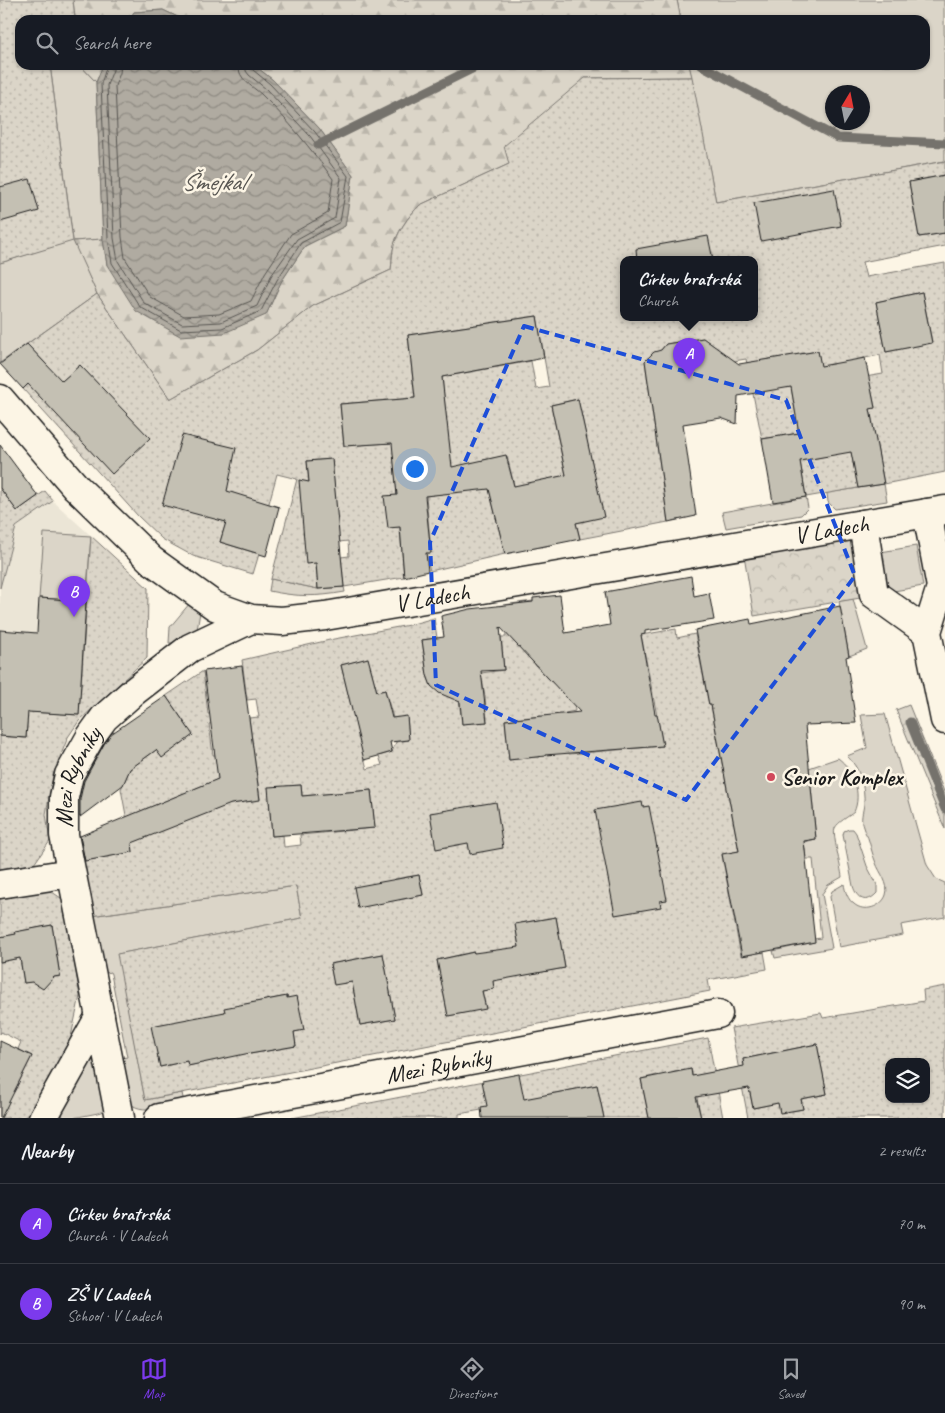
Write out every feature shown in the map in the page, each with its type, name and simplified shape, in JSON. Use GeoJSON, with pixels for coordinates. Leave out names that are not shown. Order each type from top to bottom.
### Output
{"type":"FeatureCollection","features":[{"type":"Feature","properties":{"kind":"street","name":"V Ladech"},"geometry":{"type":"LineString","coordinates":[[3,409],[76,487],[151,560],[215,606],[251,619],[282,620],[325,616],[936,512]]}},
{"type":"Feature","properties":{"kind":"street"},"geometry":{"type":"LineString","coordinates":[[936,512],[941,587],[927,632],[945,720]]}},
{"type":"Feature","properties":{"kind":"street"},"geometry":{"type":"LineString","coordinates":[[863,524],[874,594],[927,632]]}},
{"type":"Feature","properties":{"kind":"street","name":"Mezi Rybníky"},"geometry":{"type":"LineString","coordinates":[[120,1118],[64,835],[65,787],[69,775],[96,728],[104,718],[132,693],[190,648],[251,619]]}},
{"type":"Feature","properties":{"kind":"street"},"geometry":{"type":"LineString","coordinates":[[0,884],[71,873]]}},
{"type":"Feature","properties":{"kind":"street","name":"Mezi Rybníky"},"geometry":{"type":"LineString","coordinates":[[159,1118],[718,1014]]}},
{"type":"Feature","properties":{"kind":"street"},"geometry":{"type":"LineString","coordinates":[[43,1118],[100,1016]]}},
{"type":"Feature","properties":{"kind":"highlighted area"},"geometry":{"type":"Polygon","coordinates":[[[524,326],[786,400],[855,576],[686,800],[436,685],[430,542],[524,326]]]}},
{"type":"Feature","properties":{"kind":"shaded area"},"geometry":{"type":"Polygon","coordinates":[[[53,501],[148,588],[147,658],[79,721],[68,737],[0,744],[0,588],[16,527],[53,501]]]}},
{"type":"Feature","properties":{"kind":"green space"},"geometry":{"type":"Polygon","coordinates":[[[0,0],[73,0],[75,15],[15,15],[15,70],[51,70],[73,241],[0,263],[0,0]]]}},
{"type":"Feature","properties":{"kind":"green space"},"geometry":{"type":"Polygon","coordinates":[[[73,0],[677,0],[680,15],[174,15],[163,10],[134,12],[132,15],[75,15],[73,0]]]}},
{"type":"Feature","properties":{"kind":"green space"},"geometry":{"type":"Polygon","coordinates":[[[677,0],[944,0],[945,161],[716,202],[690,70],[930,70],[930,15],[680,15],[677,0]]]}},
{"type":"Feature","properties":{"kind":"green space"},"geometry":{"type":"Polygon","coordinates":[[[51,70],[85,70],[96,82],[103,239],[74,241],[97,294],[0,363],[0,263],[73,240],[51,70]]]}},
{"type":"Feature","properties":{"kind":"green space"},"geometry":{"type":"Polygon","coordinates":[[[85,70],[101,70],[96,82],[85,70]]]}},
{"type":"Feature","properties":{"kind":"green space"},"geometry":{"type":"Polygon","coordinates":[[[260,70],[690,70],[692,77],[585,78],[509,164],[420,205],[403,225],[394,244],[391,270],[313,306],[257,350],[170,399],[97,294],[73,241],[103,239],[107,265],[266,315],[281,282],[305,246],[345,226],[353,175],[319,128],[273,80],[260,70]]]}},
{"type":"Feature","properties":{"kind":"green space"},"geometry":{"type":"Polygon","coordinates":[[[692,77],[716,202],[945,161],[945,175],[909,182],[919,237],[945,233],[945,246],[862,262],[866,277],[945,263],[945,472],[884,484],[870,409],[875,407],[872,393],[835,369],[858,488],[806,497],[800,461],[836,454],[818,351],[759,361],[791,387],[799,433],[762,439],[746,359],[727,362],[726,355],[703,338],[666,344],[660,351],[653,353],[650,360],[645,361],[668,522],[580,539],[576,523],[603,516],[578,399],[551,405],[566,475],[538,482],[552,545],[529,549],[507,456],[482,460],[505,554],[430,571],[426,553],[431,553],[426,496],[454,492],[442,377],[531,361],[536,389],[549,387],[537,316],[408,335],[415,398],[340,404],[344,446],[420,441],[394,460],[404,577],[344,587],[341,557],[349,556],[348,541],[339,542],[332,459],[307,461],[318,589],[271,579],[297,479],[277,474],[269,503],[271,515],[232,503],[220,542],[259,554],[253,574],[193,556],[162,539],[138,516],[23,389],[48,366],[27,344],[97,294],[170,399],[257,350],[313,306],[391,270],[394,244],[403,226],[416,209],[420,205],[509,164],[504,146],[585,78],[692,77]],[[922,292],[876,302],[886,352],[932,342],[922,292]],[[880,355],[855,360],[859,378],[883,374],[880,355]],[[80,365],[42,399],[149,438],[80,365]]]}},
{"type":"Feature","properties":{"kind":"green space"},"geometry":{"type":"Polygon","coordinates":[[[884,484],[887,501],[835,509],[828,502],[827,493],[884,484]]]}},
{"type":"Feature","properties":{"kind":"green space"},"geometry":{"type":"Polygon","coordinates":[[[0,488],[17,511],[45,491],[53,501],[16,527],[0,588],[0,488]]]}},
{"type":"Feature","properties":{"kind":"green space"},"geometry":{"type":"Polygon","coordinates":[[[806,497],[808,508],[801,515],[726,528],[722,512],[806,497]]]}},
{"type":"Feature","properties":{"kind":"green space"},"geometry":{"type":"Polygon","coordinates":[[[44,533],[91,536],[86,601],[39,598],[44,533]]]}},
{"type":"Feature","properties":{"kind":"green space"},"geometry":{"type":"Polygon","coordinates":[[[91,536],[148,588],[147,658],[79,721],[68,737],[53,775],[46,814],[50,841],[34,864],[0,869],[0,736],[26,738],[30,677],[31,712],[79,715],[91,536]]]}},
{"type":"Feature","properties":{"kind":"green space"},"geometry":{"type":"Polygon","coordinates":[[[856,536],[866,597],[754,616],[744,555],[856,536]]]}},
{"type":"Feature","properties":{"kind":"green space"},"geometry":{"type":"Polygon","coordinates":[[[916,546],[923,586],[882,593],[875,553],[916,546]]]}},
{"type":"Feature","properties":{"kind":"green space"},"geometry":{"type":"Polygon","coordinates":[[[271,579],[318,589],[344,587],[345,592],[307,596],[279,593],[269,591],[271,579]]]}},
{"type":"Feature","properties":{"kind":"green space"},"geometry":{"type":"Polygon","coordinates":[[[853,599],[867,649],[849,656],[839,601],[853,599]]]}},
{"type":"Feature","properties":{"kind":"green space"},"geometry":{"type":"Polygon","coordinates":[[[533,601],[535,613],[528,614],[535,665],[547,677],[571,674],[575,711],[565,713],[569,754],[663,746],[641,635],[676,629],[677,638],[695,634],[709,705],[711,705],[739,851],[722,855],[741,956],[764,952],[767,969],[708,980],[710,991],[145,1100],[117,954],[302,918],[296,886],[91,916],[83,861],[133,852],[121,789],[130,769],[156,750],[162,757],[170,739],[187,726],[166,696],[203,671],[208,714],[222,713],[223,722],[209,724],[213,755],[226,755],[228,775],[134,814],[231,804],[260,799],[249,718],[259,717],[256,699],[247,700],[242,660],[434,618],[437,638],[422,640],[427,675],[431,686],[459,699],[462,724],[487,722],[481,673],[504,670],[501,637],[506,637],[505,627],[496,606],[533,601]],[[368,659],[341,665],[367,769],[382,765],[379,756],[392,752],[396,742],[409,740],[407,717],[393,718],[385,690],[377,692],[368,659]],[[541,716],[505,720],[509,760],[545,756],[541,716]],[[301,785],[286,786],[269,799],[272,836],[283,835],[284,847],[301,845],[300,835],[375,828],[371,790],[302,796],[301,785]],[[419,875],[395,879],[399,900],[423,895],[419,875]],[[556,917],[515,924],[524,975],[565,968],[556,917]],[[473,952],[437,960],[448,1016],[486,1008],[482,991],[494,988],[490,969],[473,952]],[[383,954],[330,964],[334,984],[352,982],[360,1025],[395,1019],[383,954]],[[287,996],[241,1005],[250,1054],[296,1046],[294,1032],[304,1030],[287,996]],[[152,1026],[160,1067],[187,1061],[188,1066],[213,1060],[152,1026]]]}},
{"type":"Feature","properties":{"kind":"green space"},"geometry":{"type":"Polygon","coordinates":[[[190,603],[200,612],[197,630],[181,643],[169,643],[170,627],[190,603]]]}},
{"type":"Feature","properties":{"kind":"green space"},"geometry":{"type":"Polygon","coordinates":[[[909,705],[945,794],[945,829],[896,710],[909,705]]]}},
{"type":"Feature","properties":{"kind":"green space"},"geometry":{"type":"Polygon","coordinates":[[[885,714],[927,865],[936,879],[945,883],[945,917],[901,925],[903,935],[839,947],[830,897],[832,891],[844,884],[847,895],[852,902],[858,907],[867,908],[881,903],[887,891],[862,824],[864,797],[861,778],[852,761],[847,756],[867,748],[861,715],[885,714]]]}},
{"type":"Feature","properties":{"kind":"green space"},"geometry":{"type":"Polygon","coordinates":[[[838,758],[844,763],[852,776],[857,790],[857,798],[854,812],[836,826],[834,831],[842,877],[828,885],[822,894],[832,948],[775,958],[773,951],[814,942],[814,939],[821,938],[813,859],[806,859],[804,842],[816,839],[809,768],[838,758]]]}},
{"type":"Feature","properties":{"kind":"green space"},"geometry":{"type":"Polygon","coordinates":[[[853,829],[856,833],[867,866],[877,885],[877,893],[869,899],[859,897],[853,886],[843,835],[844,831],[853,829]]]}},
{"type":"Feature","properties":{"kind":"green space"},"geometry":{"type":"Polygon","coordinates":[[[296,886],[302,918],[118,954],[145,1100],[182,1093],[184,1103],[161,1108],[144,1109],[130,1103],[126,1097],[117,1059],[127,1057],[111,974],[110,972],[103,974],[91,916],[296,886]]]}},
{"type":"Feature","properties":{"kind":"green space"},"geometry":{"type":"Polygon","coordinates":[[[49,890],[64,900],[80,996],[68,1050],[32,1111],[23,1118],[0,1118],[0,1085],[14,1092],[32,1056],[18,1049],[21,1042],[1,1032],[0,1034],[0,962],[20,958],[24,983],[34,981],[40,987],[46,985],[50,978],[60,976],[52,925],[0,937],[0,897],[49,890]]]}},
{"type":"Feature","properties":{"kind":"green space"},"geometry":{"type":"Polygon","coordinates":[[[945,986],[945,1118],[748,1118],[731,1028],[821,1013],[823,1018],[924,1001],[923,990],[945,986]],[[817,1044],[743,1059],[753,1108],[778,1103],[792,1111],[803,1109],[801,1099],[827,1094],[817,1044]]]}},
{"type":"Feature","properties":{"kind":"green space"},"geometry":{"type":"Polygon","coordinates":[[[708,1038],[723,1118],[701,1118],[691,1069],[674,1072],[659,1080],[657,1075],[641,1079],[649,1118],[604,1118],[597,1085],[545,1095],[549,1118],[487,1109],[459,1114],[459,1118],[292,1118],[708,1038]]]}},
{"type":"Feature","properties":{"kind":"green space"},"geometry":{"type":"Polygon","coordinates":[[[93,1057],[95,1057],[105,1109],[98,1113],[63,1118],[62,1112],[93,1057]]]}},
{"type":"Feature","properties":{"kind":"water"},"geometry":{"type":"Polygon","coordinates":[[[163,10],[174,15],[132,15],[134,12],[163,10]]]}},
{"type":"Feature","properties":{"kind":"water","name":"Šmejkal"},"geometry":{"type":"Polygon","coordinates":[[[101,70],[260,70],[273,80],[319,128],[353,175],[345,226],[305,246],[281,282],[266,315],[224,333],[180,336],[136,311],[107,265],[103,239],[96,83],[101,70]]]}},
{"type":"Feature","properties":{"kind":"building"},"geometry":{"type":"Polygon","coordinates":[[[945,175],[945,233],[919,237],[909,182],[945,175]]]}},
{"type":"Feature","properties":{"kind":"building"},"geometry":{"type":"Polygon","coordinates":[[[30,179],[39,211],[0,222],[0,187],[30,179]]]}},
{"type":"Feature","properties":{"kind":"building"},"geometry":{"type":"Polygon","coordinates":[[[834,189],[841,226],[761,241],[754,203],[834,189]]]}},
{"type":"Feature","properties":{"kind":"building"},"geometry":{"type":"Polygon","coordinates":[[[708,236],[712,256],[637,256],[636,249],[708,236]]]}},
{"type":"Feature","properties":{"kind":"building"},"geometry":{"type":"Polygon","coordinates":[[[922,292],[932,343],[886,352],[876,302],[922,292]]]}},
{"type":"Feature","properties":{"kind":"building"},"geometry":{"type":"Polygon","coordinates":[[[537,316],[544,358],[442,377],[452,467],[506,455],[514,486],[566,475],[551,405],[578,399],[604,517],[576,523],[580,539],[505,554],[489,489],[425,496],[431,553],[426,553],[428,571],[404,577],[400,527],[388,528],[384,496],[397,495],[392,443],[344,446],[340,404],[415,398],[408,335],[537,316]]]}},
{"type":"Feature","properties":{"kind":"building"},"geometry":{"type":"Polygon","coordinates":[[[703,338],[739,364],[818,351],[821,366],[865,358],[875,408],[870,409],[884,484],[858,488],[851,452],[800,461],[806,497],[773,502],[762,439],[799,433],[791,387],[738,396],[737,424],[721,418],[683,424],[696,516],[668,522],[645,361],[654,352],[661,350],[666,344],[703,338]]]}},
{"type":"Feature","properties":{"kind":"building"},"geometry":{"type":"Polygon","coordinates":[[[27,344],[62,381],[80,365],[150,438],[112,474],[28,384],[23,389],[0,364],[27,344]]]}},
{"type":"Feature","properties":{"kind":"building"},"geometry":{"type":"Polygon","coordinates":[[[182,435],[236,448],[227,491],[279,507],[266,556],[220,542],[226,522],[162,505],[182,435]]]}},
{"type":"Feature","properties":{"kind":"building"},"geometry":{"type":"Polygon","coordinates":[[[0,445],[38,496],[17,511],[0,488],[0,445]]]}},
{"type":"Feature","properties":{"kind":"building"},"geometry":{"type":"Polygon","coordinates":[[[332,459],[344,587],[318,589],[316,563],[306,564],[299,480],[309,482],[307,461],[332,459]]]}},
{"type":"Feature","properties":{"kind":"building"},"geometry":{"type":"Polygon","coordinates":[[[691,576],[694,596],[709,593],[714,620],[645,631],[645,634],[641,635],[655,714],[657,714],[663,746],[545,755],[509,760],[505,720],[580,712],[500,627],[504,670],[481,671],[487,722],[462,724],[460,702],[439,693],[431,686],[427,675],[422,640],[444,637],[441,616],[470,609],[533,602],[533,598],[560,595],[565,633],[610,625],[605,592],[691,576]]]}},
{"type":"Feature","properties":{"kind":"building"},"geometry":{"type":"Polygon","coordinates":[[[39,598],[86,601],[79,715],[28,712],[26,738],[0,736],[0,630],[37,633],[39,598]]]}},
{"type":"Feature","properties":{"kind":"building","name":"Senior Komplex"},"geometry":{"type":"Polygon","coordinates":[[[840,606],[849,656],[846,657],[856,723],[805,725],[816,839],[804,841],[815,942],[742,956],[722,854],[739,851],[695,630],[750,619],[751,624],[840,606]]]}},
{"type":"Feature","properties":{"kind":"building"},"geometry":{"type":"Polygon","coordinates":[[[368,658],[377,692],[385,690],[392,718],[407,716],[409,740],[390,742],[392,752],[364,760],[341,665],[368,658]]]}},
{"type":"Feature","properties":{"kind":"building"},"geometry":{"type":"Polygon","coordinates":[[[242,666],[260,800],[231,804],[132,843],[133,852],[85,861],[80,836],[218,779],[204,671],[242,666]]]}},
{"type":"Feature","properties":{"kind":"building"},"geometry":{"type":"Polygon","coordinates":[[[166,696],[193,735],[162,758],[156,750],[130,769],[123,785],[80,817],[80,799],[84,781],[111,734],[166,696]]]}},
{"type":"Feature","properties":{"kind":"building"},"geometry":{"type":"Polygon","coordinates":[[[301,785],[302,796],[371,790],[375,828],[272,836],[268,787],[301,785]]]}},
{"type":"Feature","properties":{"kind":"building"},"geometry":{"type":"Polygon","coordinates":[[[496,802],[503,848],[470,854],[468,843],[436,849],[430,813],[496,802]]]}},
{"type":"Feature","properties":{"kind":"building"},"geometry":{"type":"Polygon","coordinates":[[[642,802],[643,807],[649,806],[667,900],[660,901],[661,907],[615,915],[595,810],[642,802]]]}},
{"type":"Feature","properties":{"kind":"building"},"geometry":{"type":"Polygon","coordinates":[[[419,875],[423,895],[358,908],[354,887],[419,875]]]}},
{"type":"Feature","properties":{"kind":"building"},"geometry":{"type":"Polygon","coordinates":[[[556,917],[565,968],[493,981],[494,989],[482,991],[486,1009],[448,1016],[437,960],[474,952],[519,947],[515,924],[556,917]]]}},
{"type":"Feature","properties":{"kind":"building"},"geometry":{"type":"Polygon","coordinates":[[[52,925],[60,976],[54,977],[43,989],[32,982],[24,983],[20,958],[0,962],[0,937],[52,925]]]}},
{"type":"Feature","properties":{"kind":"building"},"geometry":{"type":"Polygon","coordinates":[[[383,954],[395,1019],[360,1025],[352,982],[334,985],[330,964],[383,954]]]}},
{"type":"Feature","properties":{"kind":"building"},"geometry":{"type":"Polygon","coordinates":[[[287,996],[287,998],[297,996],[304,1030],[294,1032],[296,1046],[188,1066],[187,1061],[160,1067],[151,1026],[225,1012],[224,1008],[287,996]]]}},
{"type":"Feature","properties":{"kind":"building"},"geometry":{"type":"Polygon","coordinates":[[[0,1041],[32,1056],[1,1118],[0,1118],[0,1041]]]}},
{"type":"Feature","properties":{"kind":"building"},"geometry":{"type":"Polygon","coordinates":[[[817,1044],[827,1094],[801,1099],[803,1109],[780,1113],[778,1103],[753,1108],[749,1088],[696,1097],[701,1118],[649,1118],[641,1079],[691,1069],[692,1076],[744,1066],[743,1059],[817,1044]]]}},
{"type":"Feature","properties":{"kind":"building"},"geometry":{"type":"Polygon","coordinates":[[[519,1074],[524,1099],[597,1085],[604,1118],[482,1118],[481,1107],[487,1106],[482,1081],[519,1074]]]}},
{"type":"Feature","properties":{"kind":"waterway"},"geometry":{"type":"LineString","coordinates":[[318,145],[470,70]]}},
{"type":"Feature","properties":{"kind":"waterway"},"geometry":{"type":"LineString","coordinates":[[710,70],[838,138],[945,143]]}},
{"type":"Feature","properties":{"kind":"waterway"},"geometry":{"type":"LineString","coordinates":[[910,722],[945,809]]}},
{"type":"Feature","properties":{"kind":"place","name":"Církev bratrská"},"geometry":{"type":"Point","coordinates":[689,379]}},
{"type":"Feature","properties":{"kind":"place","name":"ZŠ V Ladech"},"geometry":{"type":"Point","coordinates":[74,617]}},
{"type":"Feature","properties":{"kind":"place","name":"Senior Komplex"},"geometry":{"type":"Point","coordinates":[771,777]}}]}
